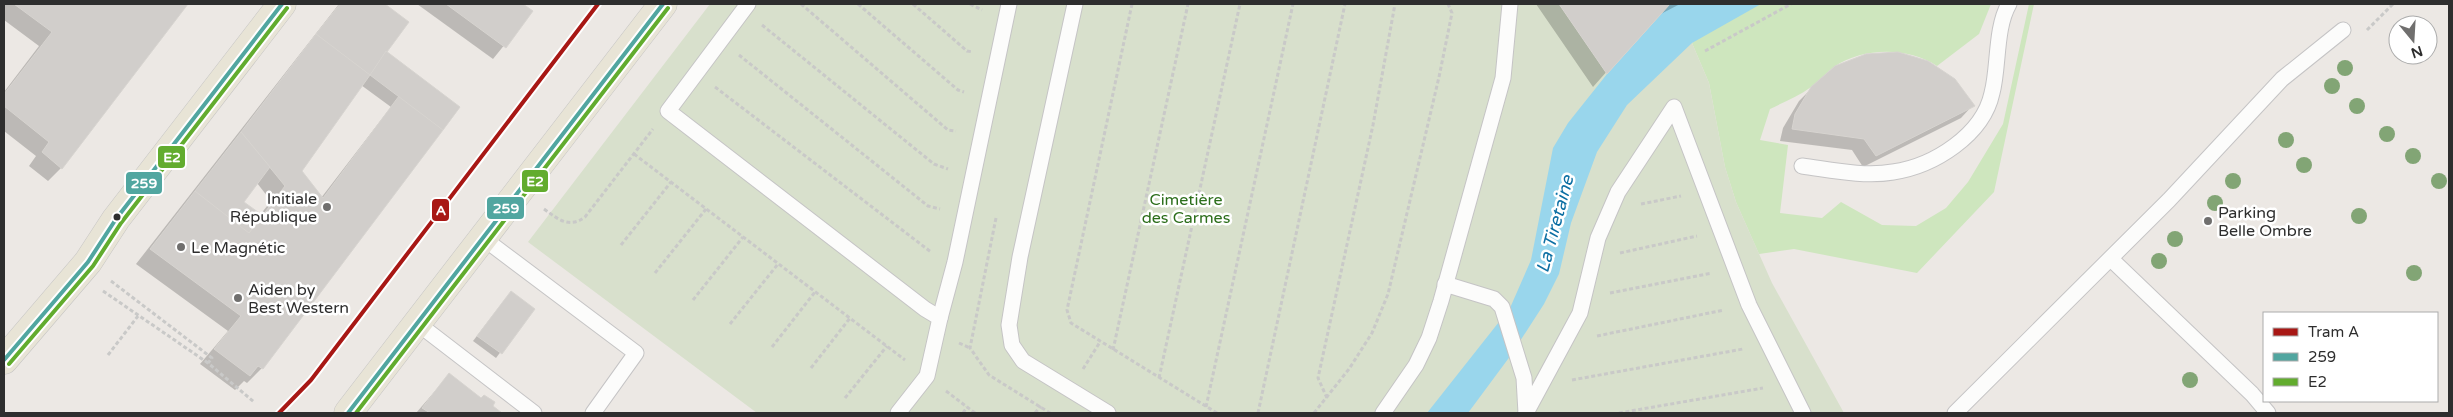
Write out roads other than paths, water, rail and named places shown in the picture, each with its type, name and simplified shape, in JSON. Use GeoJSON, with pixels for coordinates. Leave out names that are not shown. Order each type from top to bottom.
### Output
{"type":"FeatureCollection","features":[{"type":"Feature","properties":{"kind":"main road"},"geometry":{"type":"LineString","coordinates":[[4,360],[88,262],[116,219],[282,4]]}},
{"type":"Feature","properties":{"kind":"main road"},"geometry":{"type":"LineString","coordinates":[[348,413],[663,4]]}},
{"type":"Feature","properties":{"kind":"lane"},"geometry":{"type":"LineString","coordinates":[[898,413],[927,376],[982,136],[1009,4]]}},
{"type":"Feature","properties":{"kind":"lane"},"geometry":{"type":"LineString","coordinates":[[1075,4],[1020,257],[1010,325],[1012,345],[1023,361],[1108,413]]}},
{"type":"Feature","properties":{"kind":"lane"},"geometry":{"type":"LineString","coordinates":[[1383,413],[1416,365],[1429,338],[1446,284],[1503,78],[1510,4]]}},
{"type":"Feature","properties":{"kind":"lane"},"geometry":{"type":"LineString","coordinates":[[1802,166],[1866,174],[1894,172],[1930,161],[1963,139],[1985,115],[1992,93],[1999,39],[2009,4]]}},
{"type":"Feature","properties":{"kind":"lane"},"geometry":{"type":"LineString","coordinates":[[746,7],[668,111],[925,310],[940,318]]}},
{"type":"Feature","properties":{"kind":"lane"},"geometry":{"type":"LineString","coordinates":[[1955,413],[2111,259],[2282,79],[2343,30]]}},
{"type":"Feature","properties":{"kind":"lane"},"geometry":{"type":"LineString","coordinates":[[1526,413],[1580,313],[1598,238],[1618,192],[1674,107],[1737,268],[1749,305],[1803,413]]}},
{"type":"Feature","properties":{"kind":"lane"},"geometry":{"type":"LineString","coordinates":[[483,238],[636,354],[593,413]]}},
{"type":"Feature","properties":{"kind":"lane"},"geometry":{"type":"LineString","coordinates":[[2111,259],[2252,394],[2268,413]]}},
{"type":"Feature","properties":{"kind":"lane"},"geometry":{"type":"LineString","coordinates":[[1446,284],[1494,299],[1502,307],[1524,378],[1526,413]]}},
{"type":"Feature","properties":{"kind":"lane"},"geometry":{"type":"LineString","coordinates":[[417,323],[534,413]]}},
{"type":"Feature","properties":{"kind":"water","name":"La Tiretaine"},"geometry":{"type":"Polygon","coordinates":[[[1670,4],[1761,4],[1692,43],[1627,105],[1597,152],[1571,223],[1559,274],[1544,304],[1511,355],[1468,413],[1427,413],[1510,308],[1531,260],[1553,148],[1568,123],[1607,74],[1670,4]]]}},
{"type":"Feature","properties":{"kind":"tram line","name":"A"},"geometry":{"type":"LineString","coordinates":[[279,413],[311,380],[598,4]]}},
{"type":"Feature","properties":{"kind":"place","name":"Initiale République"},"geometry":{"type":"Point","coordinates":[327,207]}},
{"type":"Feature","properties":{"kind":"place","name":"Parking Belle Ombre"},"geometry":{"type":"Point","coordinates":[2208,221]}},
{"type":"Feature","properties":{"kind":"place","name":"Le Magnétic"},"geometry":{"type":"Point","coordinates":[181,247]}},
{"type":"Feature","properties":{"kind":"place","name":"Aiden by Best Western"},"geometry":{"type":"Point","coordinates":[238,298]}},
{"type":"Feature","properties":{"kind":"park label","name":"Cimetière des Carmes"},"geometry":{"type":"Point","coordinates":[1186,208]}}]}
